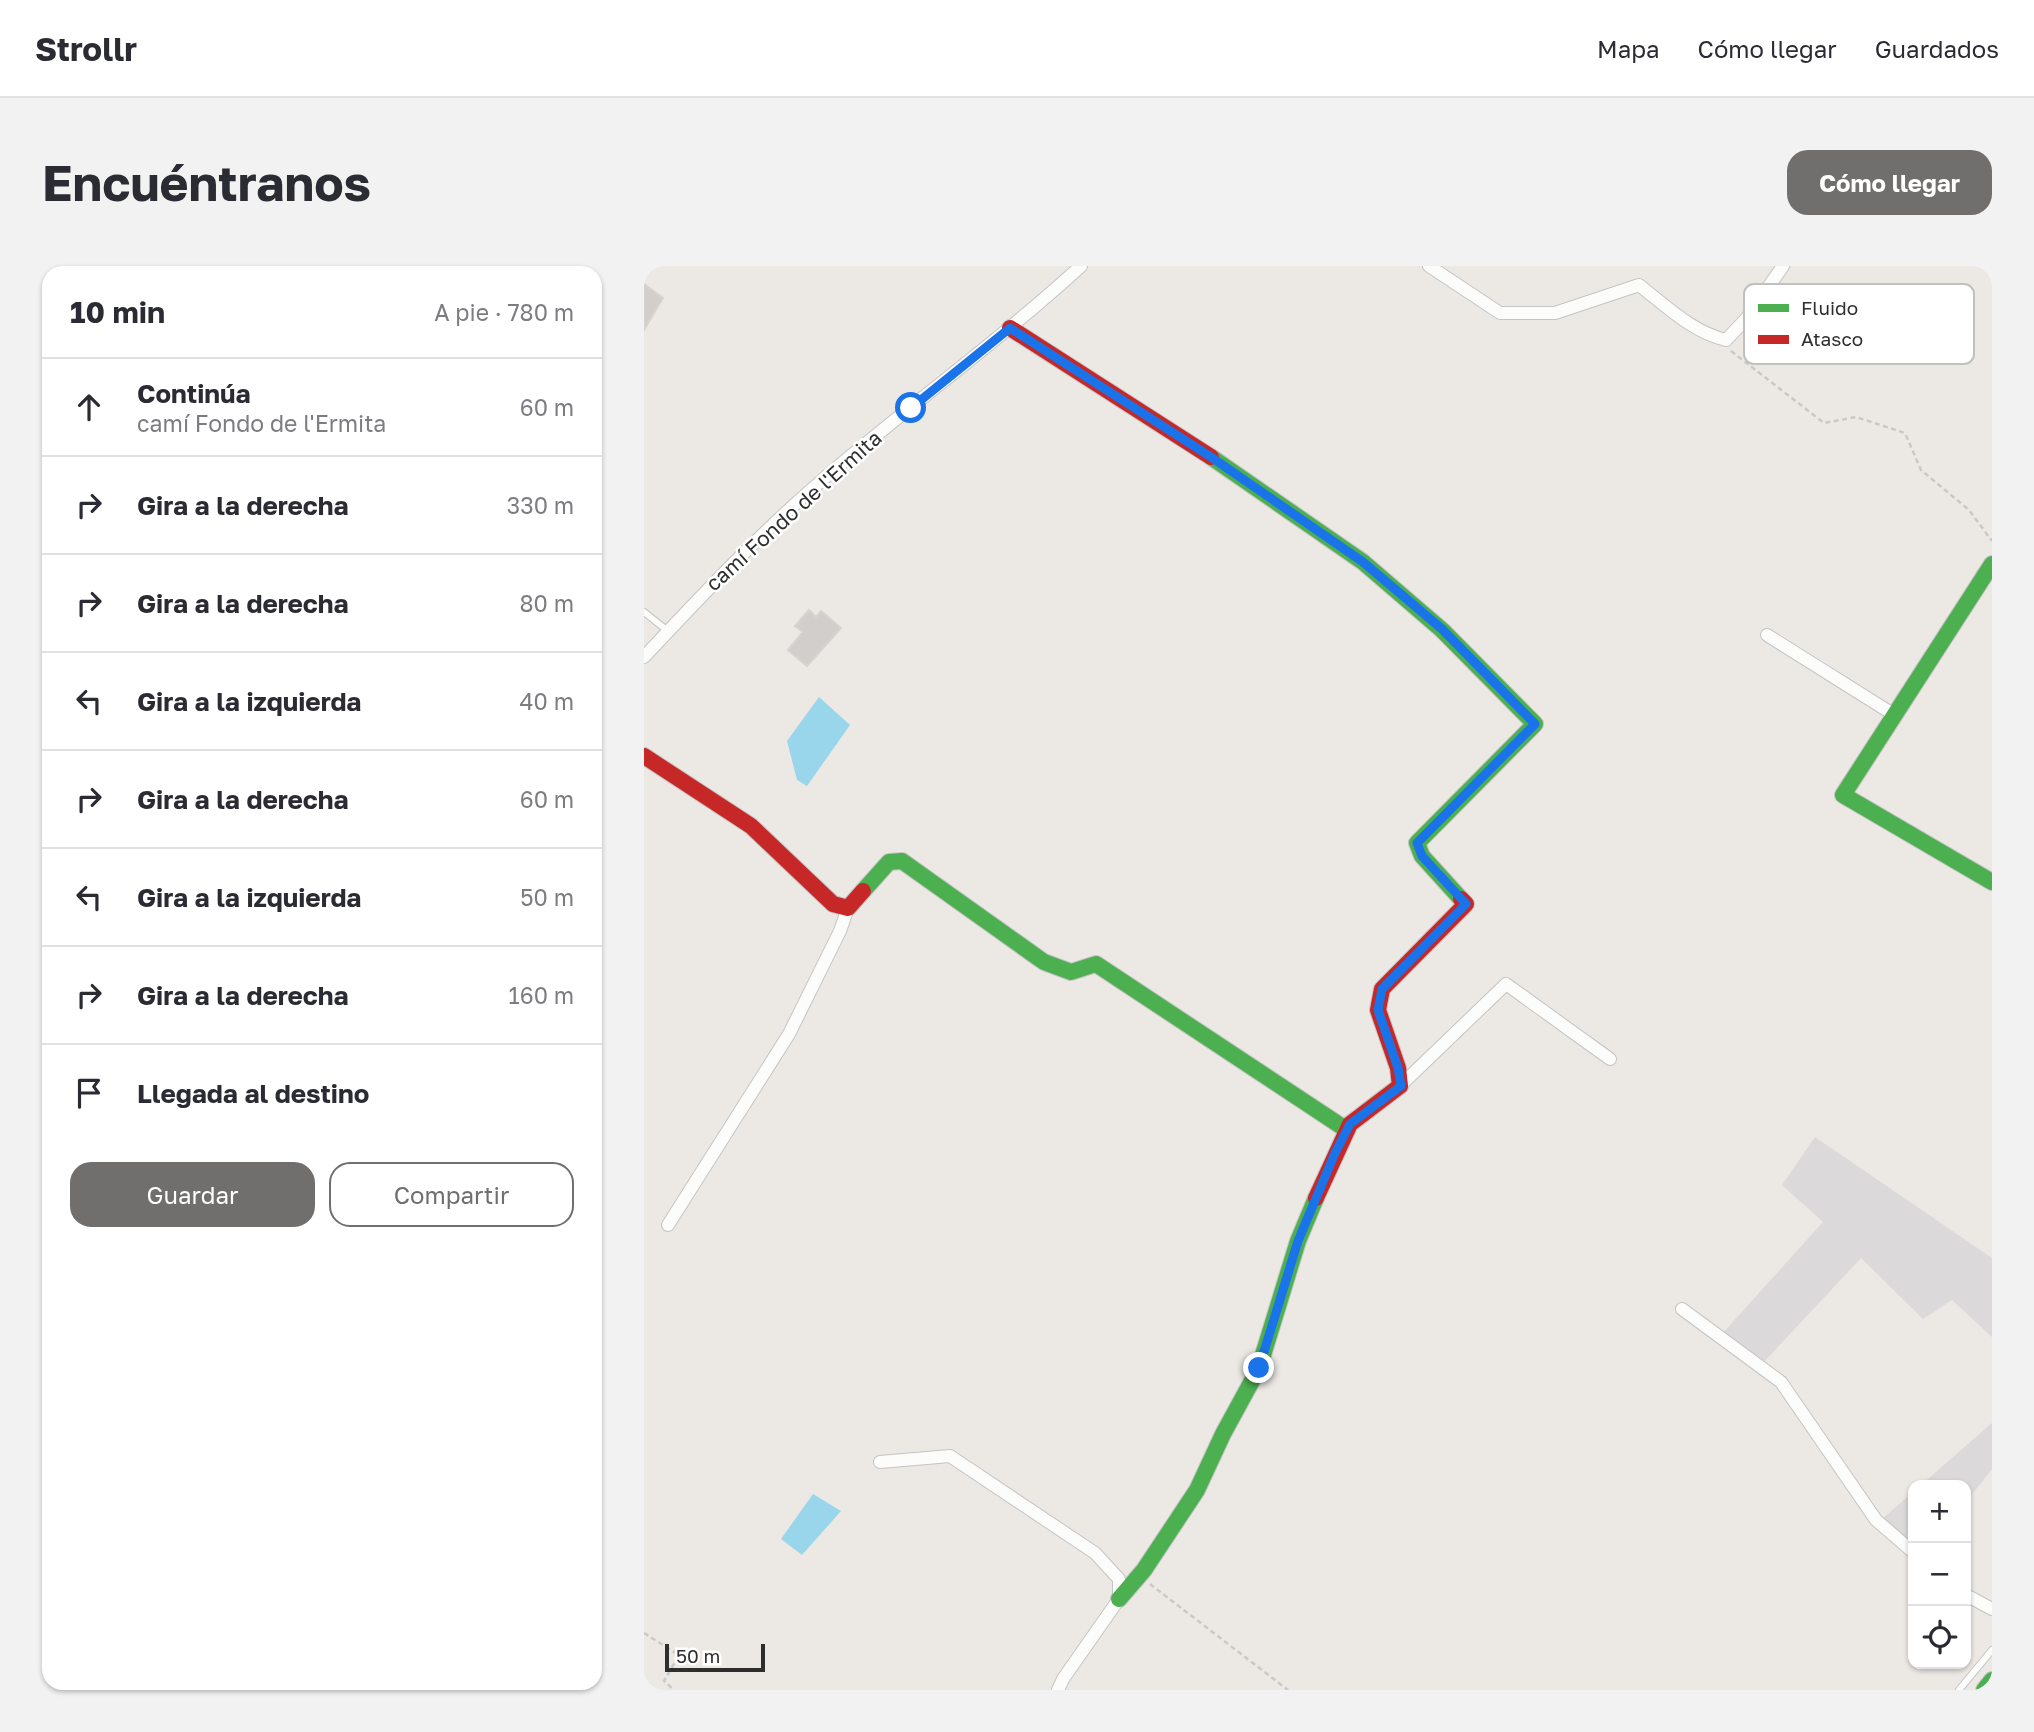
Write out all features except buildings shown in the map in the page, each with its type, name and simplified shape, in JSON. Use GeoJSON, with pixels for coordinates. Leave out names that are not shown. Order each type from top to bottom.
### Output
{"type":"FeatureCollection","features":[{"type":"Feature","properties":{"kind":"street","name":"camí Fondo de l'Ermita"},"geometry":{"type":"LineString","coordinates":[[644,657],[744,551],[833,471],[1010,328],[1081,266]]}},
{"type":"Feature","properties":{"kind":"street"},"geometry":{"type":"LineString","coordinates":[[1429,266],[1500,313],[1555,313],[1639,285],[1684,320],[1714,337],[1726,340],[1744,321]]}},
{"type":"Feature","properties":{"kind":"street"},"geometry":{"type":"LineString","coordinates":[[1770,284],[1783,266]]}},
{"type":"Feature","properties":{"kind":"street"},"geometry":{"type":"LineString","coordinates":[[1010,328],[1211,457],[1363,562],[1442,629],[1535,724],[1417,843],[1422,856],[1466,904],[1382,989],[1378,1010],[1398,1068],[1401,1086]]}},
{"type":"Feature","properties":{"kind":"street"},"geometry":{"type":"LineString","coordinates":[[1992,564],[1843,795],[1992,882]]}},
{"type":"Feature","properties":{"kind":"street"},"geometry":{"type":"LineString","coordinates":[[1767,635],[1896,716]]}},
{"type":"Feature","properties":{"kind":"street"},"geometry":{"type":"LineString","coordinates":[[644,756],[751,826],[833,904],[848,908]]}},
{"type":"Feature","properties":{"kind":"street"},"geometry":{"type":"LineString","coordinates":[[668,1225],[789,1034],[840,931],[848,908],[889,862],[902,861],[1044,962],[1072,972],[1096,964],[1347,1130]]}},
{"type":"Feature","properties":{"kind":"street"},"geometry":{"type":"LineString","coordinates":[[1058,1690],[1069,1669],[1119,1599],[1139,1576],[1197,1490],[1223,1434],[1259,1368],[1298,1241],[1350,1124],[1401,1086],[1506,984],[1610,1059]]}},
{"type":"Feature","properties":{"kind":"street"},"geometry":{"type":"LineString","coordinates":[[1682,1308],[1781,1382],[1876,1520],[1908,1548]]}},
{"type":"Feature","properties":{"kind":"street"},"geometry":{"type":"LineString","coordinates":[[880,1462],[950,1456],[1095,1553],[1119,1579],[1119,1599]]}},
{"type":"Feature","properties":{"kind":"street"},"geometry":{"type":"LineString","coordinates":[[1971,1598],[1992,1609]]}},
{"type":"Feature","properties":{"kind":"street"},"geometry":{"type":"LineString","coordinates":[[1984,1690],[1992,1680]]}},
{"type":"Feature","properties":{"kind":"lane"},"geometry":{"type":"LineString","coordinates":[[644,612],[668,631]]}},
{"type":"Feature","properties":{"kind":"lane"},"geometry":{"type":"LineString","coordinates":[[1959,1690],[1992,1650]]}},
{"type":"Feature","properties":{"kind":"path"},"geometry":{"type":"LineString","coordinates":[[1714,337],[1744,360]]}},
{"type":"Feature","properties":{"kind":"path"},"geometry":{"type":"LineString","coordinates":[[1749,364],[1824,423],[1856,417],[1905,433],[1921,470],[1969,510],[1992,541]]}},
{"type":"Feature","properties":{"kind":"path"},"geometry":{"type":"LineString","coordinates":[[1139,1576],[1289,1690]]}},
{"type":"Feature","properties":{"kind":"path"},"geometry":{"type":"LineString","coordinates":[[644,1633],[679,1655],[664,1681],[674,1690]]}},
{"type":"Feature","properties":{"kind":"shaded area"},"geometry":{"type":"Polygon","coordinates":[[[1815,1137],[1992,1258],[1992,1337],[1952,1300],[1923,1319],[1861,1258],[1762,1364],[1721,1335],[1823,1222],[1782,1185],[1815,1137]]]}},
{"type":"Feature","properties":{"kind":"shaded area"},"geometry":{"type":"Polygon","coordinates":[[[1992,1423],[1992,1469],[1971,1496],[1971,1480],[1927,1480],[1992,1423]]]}},
{"type":"Feature","properties":{"kind":"shaded area"},"geometry":{"type":"Polygon","coordinates":[[[1908,1496],[1908,1541],[1882,1519],[1908,1496]]]}},
{"type":"Feature","properties":{"kind":"water"},"geometry":{"type":"Polygon","coordinates":[[[819,697],[850,725],[807,786],[797,780],[787,741],[819,697]]]}},
{"type":"Feature","properties":{"kind":"water"},"geometry":{"type":"Polygon","coordinates":[[[813,1494],[841,1511],[802,1555],[781,1539],[813,1494]]]}},
{"type":"Feature","properties":{"kind":"traffic: fast"},"geometry":{"type":"LineString","coordinates":[[1211,457],[1363,562],[1442,630],[1535,724],[1417,843],[1422,856],[1461,899]]}},
{"type":"Feature","properties":{"kind":"traffic: fast"},"geometry":{"type":"LineString","coordinates":[[1992,564],[1843,795],[1992,882]]}},
{"type":"Feature","properties":{"kind":"traffic: fast"},"geometry":{"type":"LineString","coordinates":[[863,891],[889,862],[902,861],[1044,962],[1071,972],[1096,964],[1347,1130]]}},
{"type":"Feature","properties":{"kind":"traffic: fast"},"geometry":{"type":"LineString","coordinates":[[1119,1599],[1144,1570],[1197,1490],[1223,1434],[1259,1368],[1298,1241],[1316,1198]]}},
{"type":"Feature","properties":{"kind":"traffic: fast"},"geometry":{"type":"LineString","coordinates":[[1984,1690],[1992,1680]]}},
{"type":"Feature","properties":{"kind":"traffic: jam"},"geometry":{"type":"LineString","coordinates":[[1010,328],[1211,457]]}},
{"type":"Feature","properties":{"kind":"traffic: jam"},"geometry":{"type":"LineString","coordinates":[[644,756],[751,826],[833,904],[848,908],[863,891]]}},
{"type":"Feature","properties":{"kind":"traffic: jam"},"geometry":{"type":"LineString","coordinates":[[1316,1198],[1350,1124],[1400,1086],[1398,1068],[1378,1010],[1382,989],[1466,904],[1461,899]]}},
{"type":"Feature","properties":{"kind":"route"},"geometry":{"type":"LineString","coordinates":[[911,408],[1010,328],[1211,457],[1363,562],[1442,629],[1535,724],[1417,843],[1422,856],[1466,904],[1382,989],[1378,1010],[1398,1068],[1401,1086],[1350,1124],[1335,1153],[1298,1241],[1259,1368]]}}]}
